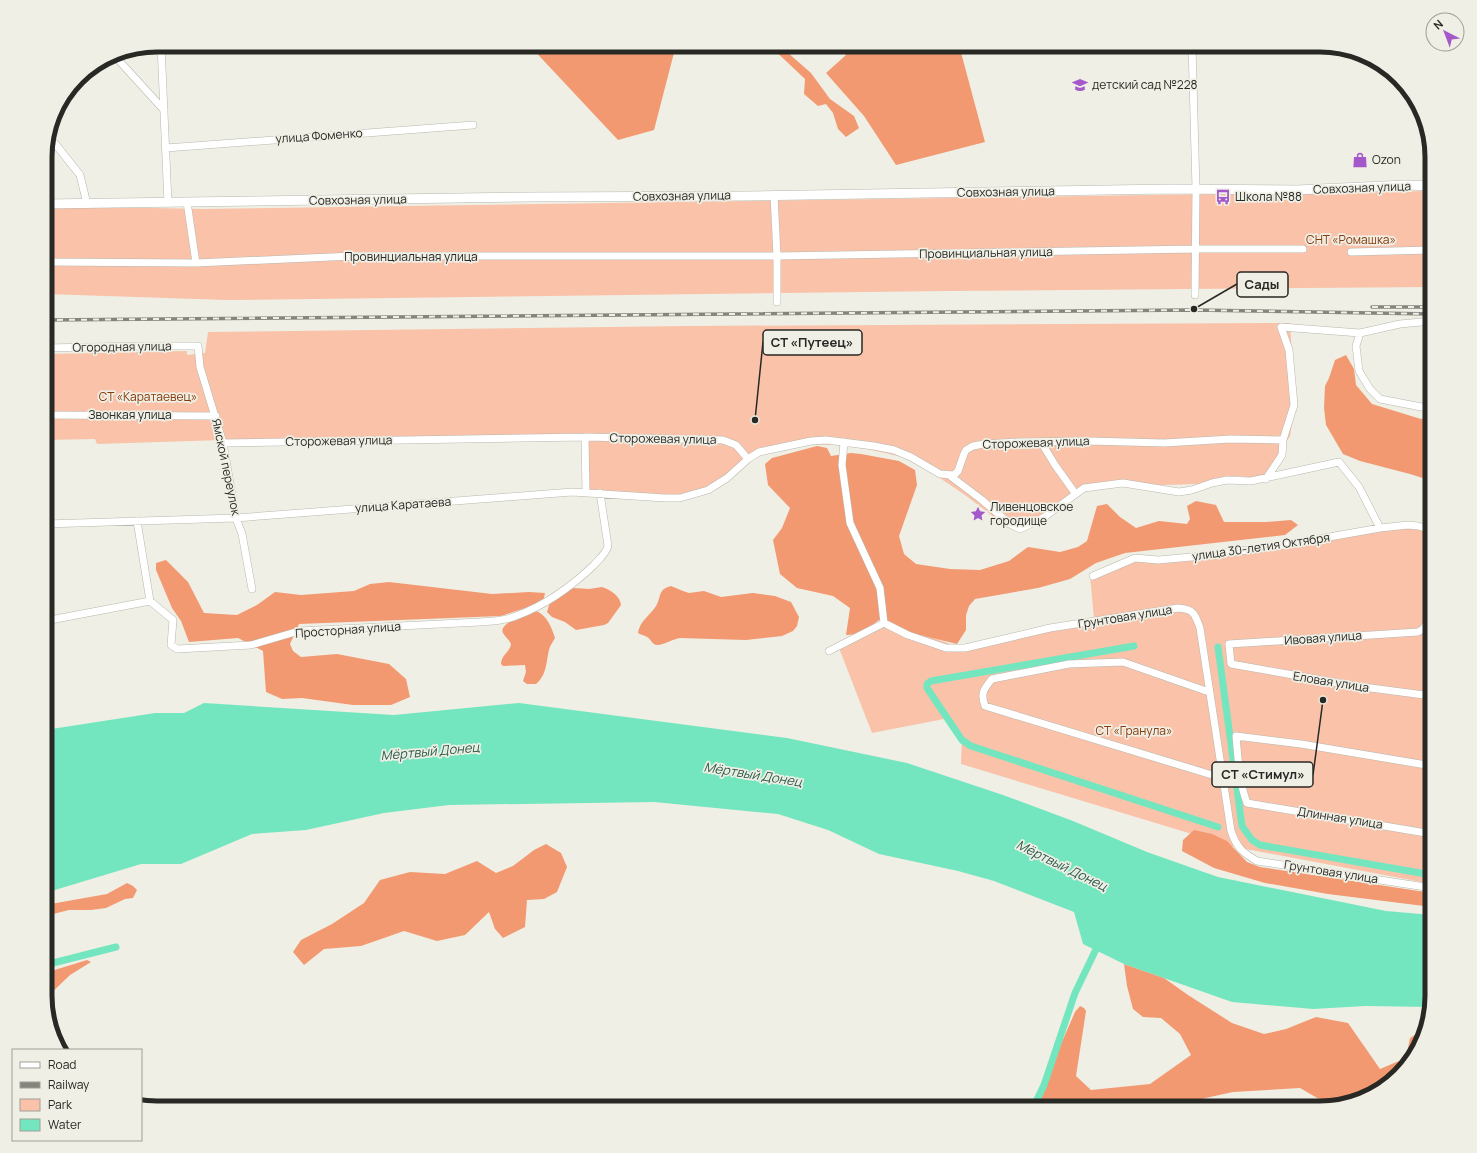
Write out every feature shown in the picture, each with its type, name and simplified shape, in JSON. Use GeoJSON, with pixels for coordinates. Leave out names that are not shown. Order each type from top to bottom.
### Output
{"type":"FeatureCollection","features":[{"type":"Feature","properties":{"kind":"street"},"geometry":{"type":"LineString","coordinates":[[161,52],[168,203]]}},
{"type":"Feature","properties":{"kind":"street"},"geometry":{"type":"LineString","coordinates":[[1192,52],[1196,189],[1194,295]]}},
{"type":"Feature","properties":{"kind":"street"},"geometry":{"type":"LineString","coordinates":[[119,59],[164,110]]}},
{"type":"Feature","properties":{"kind":"street","name":"улица Фоменко"},"geometry":{"type":"LineString","coordinates":[[166,148],[473,125]]}},
{"type":"Feature","properties":{"kind":"street"},"geometry":{"type":"LineString","coordinates":[[53,141],[80,175],[87,204]]}},
{"type":"Feature","properties":{"kind":"street","name":"Совхозная улица"},"geometry":{"type":"LineString","coordinates":[[52,204],[1196,189],[1297,190],[1406,185],[1425,186]]}},
{"type":"Feature","properties":{"kind":"street"},"geometry":{"type":"LineString","coordinates":[[774,195],[777,256],[776,302]]}},
{"type":"Feature","properties":{"kind":"street"},"geometry":{"type":"LineString","coordinates":[[187,202],[196,264]]}},
{"type":"Feature","properties":{"kind":"street","name":"Провинциальная улица"},"geometry":{"type":"LineString","coordinates":[[52,262],[196,264],[353,256],[777,256],[1195,249],[1303,249]]}},
{"type":"Feature","properties":{"kind":"street"},"geometry":{"type":"LineString","coordinates":[[1351,252],[1425,250]]}},
{"type":"Feature","properties":{"kind":"street"},"geometry":{"type":"LineString","coordinates":[[1266,479],[1282,455],[1284,440],[1294,405],[1289,350],[1281,327],[1360,333],[1400,324],[1425,322]]}},
{"type":"Feature","properties":{"kind":"street"},"geometry":{"type":"LineString","coordinates":[[1360,333],[1356,346],[1359,371],[1370,389],[1380,399],[1425,408]]}},
{"type":"Feature","properties":{"kind":"street","name":"Огородная улица"},"geometry":{"type":"LineString","coordinates":[[52,348],[198,346]]}},
{"type":"Feature","properties":{"kind":"street","name":"Ямской переулок"},"geometry":{"type":"LineString","coordinates":[[198,346],[200,367],[223,442],[236,518],[242,534],[252,589]]}},
{"type":"Feature","properties":{"kind":"street","name":"Звонкая улица"},"geometry":{"type":"LineString","coordinates":[[52,415],[216,416]]}},
{"type":"Feature","properties":{"kind":"street"},"geometry":{"type":"LineString","coordinates":[[585,437],[586,492]]}},
{"type":"Feature","properties":{"kind":"street","name":"Сторожевая улица"},"geometry":{"type":"LineString","coordinates":[[223,442],[585,437],[723,440],[736,445],[748,458]]}},
{"type":"Feature","properties":{"kind":"street","name":"Сторожевая улица"},"geometry":{"type":"LineString","coordinates":[[949,475],[954,475],[958,472],[964,454],[969,448],[984,444],[1090,441],[1164,443],[1231,439],[1284,440]]}},
{"type":"Feature","properties":{"kind":"street"},"geometry":{"type":"LineString","coordinates":[[748,458],[760,452],[810,441],[826,440],[894,450],[911,457],[940,474],[949,475],[1010,524],[1020,529],[1043,518],[1075,492],[1084,488],[1123,483],[1179,492],[1192,490],[1212,483],[1227,480],[1251,481],[1266,479],[1339,462],[1359,487],[1380,528]]}},
{"type":"Feature","properties":{"kind":"street"},"geometry":{"type":"LineString","coordinates":[[829,651],[884,623],[880,588],[850,523],[842,465],[844,442]]}},
{"type":"Feature","properties":{"kind":"street"},"geometry":{"type":"LineString","coordinates":[[1042,442],[1055,465],[1075,492]]}},
{"type":"Feature","properties":{"kind":"street","name":"улица Каратаева"},"geometry":{"type":"LineString","coordinates":[[52,524],[236,518],[572,492],[680,498],[708,490],[727,478],[748,458]]}},
{"type":"Feature","properties":{"kind":"street","name":"Просторная улица"},"geometry":{"type":"LineString","coordinates":[[150,601],[173,620],[171,645],[177,649],[251,645],[299,631],[504,620],[515,617],[553,598],[587,572],[607,550],[608,546],[600,493]]}},
{"type":"Feature","properties":{"kind":"street"},"geometry":{"type":"LineString","coordinates":[[52,620],[150,601],[137,521]]}},
{"type":"Feature","properties":{"kind":"street","name":"улица 30-летия Октября"},"geometry":{"type":"LineString","coordinates":[[1093,576],[1136,558],[1158,560],[1203,556],[1284,545],[1380,528],[1413,525],[1425,528]]}},
{"type":"Feature","properties":{"kind":"street","name":"Грунтовая улица"},"geometry":{"type":"LineString","coordinates":[[884,623],[908,635],[946,648],[965,648],[1050,628],[1178,608],[1187,609],[1195,613],[1200,628],[1231,831],[1234,841],[1242,852],[1257,861],[1425,887]]}},
{"type":"Feature","properties":{"kind":"street","name":"Ивовая улица"},"geometry":{"type":"LineString","coordinates":[[1231,664],[1229,644],[1418,632],[1425,627]]}},
{"type":"Feature","properties":{"kind":"street"},"geometry":{"type":"LineString","coordinates":[[1209,692],[1123,662],[1069,664],[992,679],[985,688],[982,697],[985,706],[1222,778]]}},
{"type":"Feature","properties":{"kind":"street","name":"Еловая улица"},"geometry":{"type":"LineString","coordinates":[[1231,664],[1355,686],[1425,695]]}},
{"type":"Feature","properties":{"kind":"street","name":"Длинная улица"},"geometry":{"type":"LineString","coordinates":[[1425,765],[1301,744],[1236,736],[1240,776],[1247,803],[1425,833]]}},
{"type":"Feature","properties":{"kind":"green space","name":"СНТ «Ромашка»"},"geometry":{"type":"Polygon","coordinates":[[[1425,191],[1425,287],[947,291],[227,300],[52,294],[52,206],[205,209],[1425,191]]]}},
{"type":"Feature","properties":{"kind":"green space","name":"СТ «Каратаевец»"},"geometry":{"type":"Polygon","coordinates":[[[1290,323],[1295,405],[1290,436],[1276,460],[1261,478],[1236,476],[1198,484],[1089,487],[1040,524],[1021,531],[1008,528],[965,495],[919,464],[898,456],[863,448],[838,445],[791,444],[758,453],[696,496],[587,494],[584,436],[223,440],[97,444],[95,439],[52,440],[52,354],[187,351],[187,355],[205,353],[208,332],[688,326],[1290,323]]]}},
{"type":"Feature","properties":{"kind":"green space","name":"СТ «Гранула»"},"geometry":{"type":"Polygon","coordinates":[[[1386,526],[1425,529],[1425,883],[1235,847],[961,764],[962,738],[949,718],[872,733],[839,648],[893,623],[904,631],[928,636],[956,646],[1094,619],[1090,575],[1134,560],[1249,549],[1386,526]]]}},
{"type":"Feature","properties":{"kind":"shaded area"},"geometry":{"type":"Polygon","coordinates":[[[536,52],[674,52],[654,130],[618,140],[536,52]]]}},
{"type":"Feature","properties":{"kind":"shaded area"},"geometry":{"type":"Polygon","coordinates":[[[776,52],[787,52],[811,73],[830,99],[854,116],[859,128],[846,137],[838,129],[833,113],[826,104],[818,106],[804,94],[805,79],[776,52]]]}},
{"type":"Feature","properties":{"kind":"shaded area"},"geometry":{"type":"Polygon","coordinates":[[[844,52],[961,52],[985,142],[896,165],[864,116],[826,73],[846,55],[844,52]]]}},
{"type":"Feature","properties":{"kind":"shaded area"},"geometry":{"type":"Polygon","coordinates":[[[1346,355],[1354,369],[1356,385],[1372,404],[1421,419],[1425,418],[1425,479],[1360,461],[1343,454],[1326,425],[1324,408],[1325,386],[1335,360],[1346,355]]]}},
{"type":"Feature","properties":{"kind":"shaded area"},"geometry":{"type":"Polygon","coordinates":[[[817,446],[827,448],[831,456],[851,453],[861,454],[899,461],[915,470],[917,485],[899,536],[904,554],[916,564],[950,569],[980,570],[1009,561],[1028,547],[1060,552],[1078,547],[1087,541],[1097,506],[1107,504],[1120,517],[1136,528],[1159,521],[1187,524],[1190,519],[1187,506],[1196,501],[1216,505],[1224,522],[1266,522],[1291,520],[1298,525],[1285,535],[1125,553],[1096,563],[1070,579],[1038,588],[975,599],[969,606],[966,615],[966,630],[957,644],[904,631],[893,623],[879,620],[860,634],[846,635],[850,608],[833,596],[797,588],[780,574],[773,540],[782,528],[790,508],[768,485],[765,464],[772,458],[817,446]]]}},
{"type":"Feature","properties":{"kind":"shaded area"},"geometry":{"type":"Polygon","coordinates":[[[166,560],[188,582],[204,613],[237,615],[257,605],[275,592],[301,595],[354,591],[370,584],[389,582],[492,594],[529,592],[545,593],[543,602],[501,616],[299,624],[290,644],[293,651],[301,657],[337,654],[389,664],[406,679],[410,697],[391,705],[353,705],[302,698],[282,699],[266,692],[263,651],[238,638],[189,642],[181,621],[172,608],[156,570],[156,563],[166,560]]]}},
{"type":"Feature","properties":{"kind":"shaded area"},"geometry":{"type":"Polygon","coordinates":[[[671,586],[689,593],[704,591],[721,597],[753,593],[775,596],[791,602],[799,617],[797,626],[793,631],[782,636],[746,640],[680,638],[656,645],[648,638],[638,633],[639,629],[643,621],[654,609],[662,591],[671,586]]]}},
{"type":"Feature","properties":{"kind":"shaded area"},"geometry":{"type":"Polygon","coordinates":[[[602,587],[614,594],[619,599],[621,605],[608,623],[604,625],[576,630],[565,622],[552,617],[547,612],[549,605],[565,591],[574,588],[589,589],[602,587]]]}},
{"type":"Feature","properties":{"kind":"shaded area"},"geometry":{"type":"Polygon","coordinates":[[[535,611],[539,612],[545,618],[555,638],[549,648],[546,668],[542,677],[536,684],[527,684],[523,681],[526,672],[525,665],[503,666],[501,664],[502,658],[511,644],[503,633],[503,629],[514,619],[535,611]]]}},
{"type":"Feature","properties":{"kind":"shaded area"},"geometry":{"type":"Polygon","coordinates":[[[1194,830],[1212,834],[1227,841],[1247,862],[1260,867],[1425,892],[1425,906],[1328,894],[1265,883],[1214,868],[1182,851],[1183,840],[1194,830]]]}},
{"type":"Feature","properties":{"kind":"shaded area"},"geometry":{"type":"Polygon","coordinates":[[[546,844],[561,853],[567,867],[557,892],[544,899],[527,900],[525,927],[503,938],[495,929],[489,912],[465,935],[437,941],[404,931],[361,946],[324,949],[304,965],[293,952],[301,940],[332,924],[364,903],[380,880],[410,872],[445,874],[477,861],[496,873],[513,866],[534,850],[546,844]]]}},
{"type":"Feature","properties":{"kind":"shaded area"},"geometry":{"type":"Polygon","coordinates":[[[127,883],[137,890],[133,898],[125,899],[106,908],[69,910],[52,914],[52,904],[107,894],[127,883]]]}},
{"type":"Feature","properties":{"kind":"shaded area"},"geometry":{"type":"Polygon","coordinates":[[[87,960],[91,962],[70,975],[52,992],[52,971],[87,960]]]}},
{"type":"Feature","properties":{"kind":"shaded area"},"geometry":{"type":"Polygon","coordinates":[[[1124,964],[1164,978],[1232,1023],[1264,1034],[1286,1029],[1316,1017],[1348,1023],[1380,1069],[1404,1059],[1394,1070],[1373,1087],[1360,1093],[1334,1100],[1322,1101],[1300,1088],[1233,1092],[1192,1101],[1036,1101],[1075,1012],[1080,1006],[1086,1011],[1076,1076],[1091,1090],[1150,1084],[1191,1055],[1180,1034],[1161,1018],[1143,1017],[1133,1009],[1127,986],[1124,964]]]}},
{"type":"Feature","properties":{"kind":"shaded area"},"geometry":{"type":"Polygon","coordinates":[[[1418,1033],[1407,1054],[1410,1038],[1418,1033]]]}},
{"type":"Feature","properties":{"kind":"water","name":"Мёртвый Донец"},"geometry":{"type":"Polygon","coordinates":[[[204,703],[394,715],[519,703],[787,738],[907,763],[1003,795],[1073,821],[1147,852],[1218,877],[1386,911],[1425,914],[1424,1007],[1366,1006],[1313,1009],[1232,1002],[1124,964],[1083,944],[1074,912],[994,881],[958,871],[879,854],[828,830],[778,814],[654,802],[449,805],[384,813],[306,830],[252,834],[181,864],[141,864],[52,891],[52,729],[155,713],[184,713],[204,703]]]}},
{"type":"Feature","properties":{"kind":"waterway"},"geometry":{"type":"LineString","coordinates":[[1134,646],[931,681],[927,684],[927,688],[962,740],[971,746],[1218,827]]}},
{"type":"Feature","properties":{"kind":"waterway"},"geometry":{"type":"LineString","coordinates":[[1218,647],[1242,826],[1252,840],[1260,845],[1425,874]]}},
{"type":"Feature","properties":{"kind":"waterway"},"geometry":{"type":"LineString","coordinates":[[1036,1101],[1044,1085],[1075,993],[1100,941]]}},
{"type":"Feature","properties":{"kind":"waterway"},"geometry":{"type":"LineString","coordinates":[[52,963],[116,947]]}},
{"type":"Feature","properties":{"kind":"railway"},"geometry":{"type":"LineString","coordinates":[[1372,307],[1425,307]]}},
{"type":"Feature","properties":{"kind":"railway"},"geometry":{"type":"LineString","coordinates":[[52,320],[1194,310],[1425,314]]}},
{"type":"Feature","properties":{"kind":"place","name":"детский сад №228"},"geometry":{"type":"Point","coordinates":[1080,85]}},
{"type":"Feature","properties":{"kind":"place","name":"Ozon"},"geometry":{"type":"Point","coordinates":[1360,160]}},
{"type":"Feature","properties":{"kind":"place","name":"Школа №88"},"geometry":{"type":"Point","coordinates":[1223,197]}},
{"type":"Feature","properties":{"kind":"place","name":"Сады"},"geometry":{"type":"Point","coordinates":[1194,309]}},
{"type":"Feature","properties":{"kind":"place","name":"СТ «Путеец»"},"geometry":{"type":"Point","coordinates":[755,420]}},
{"type":"Feature","properties":{"kind":"place","name":"Ливенцовское городище"},"geometry":{"type":"Point","coordinates":[978,514]}},
{"type":"Feature","properties":{"kind":"place","name":"СТ «Стимул»"},"geometry":{"type":"Point","coordinates":[1323,700]}}]}
